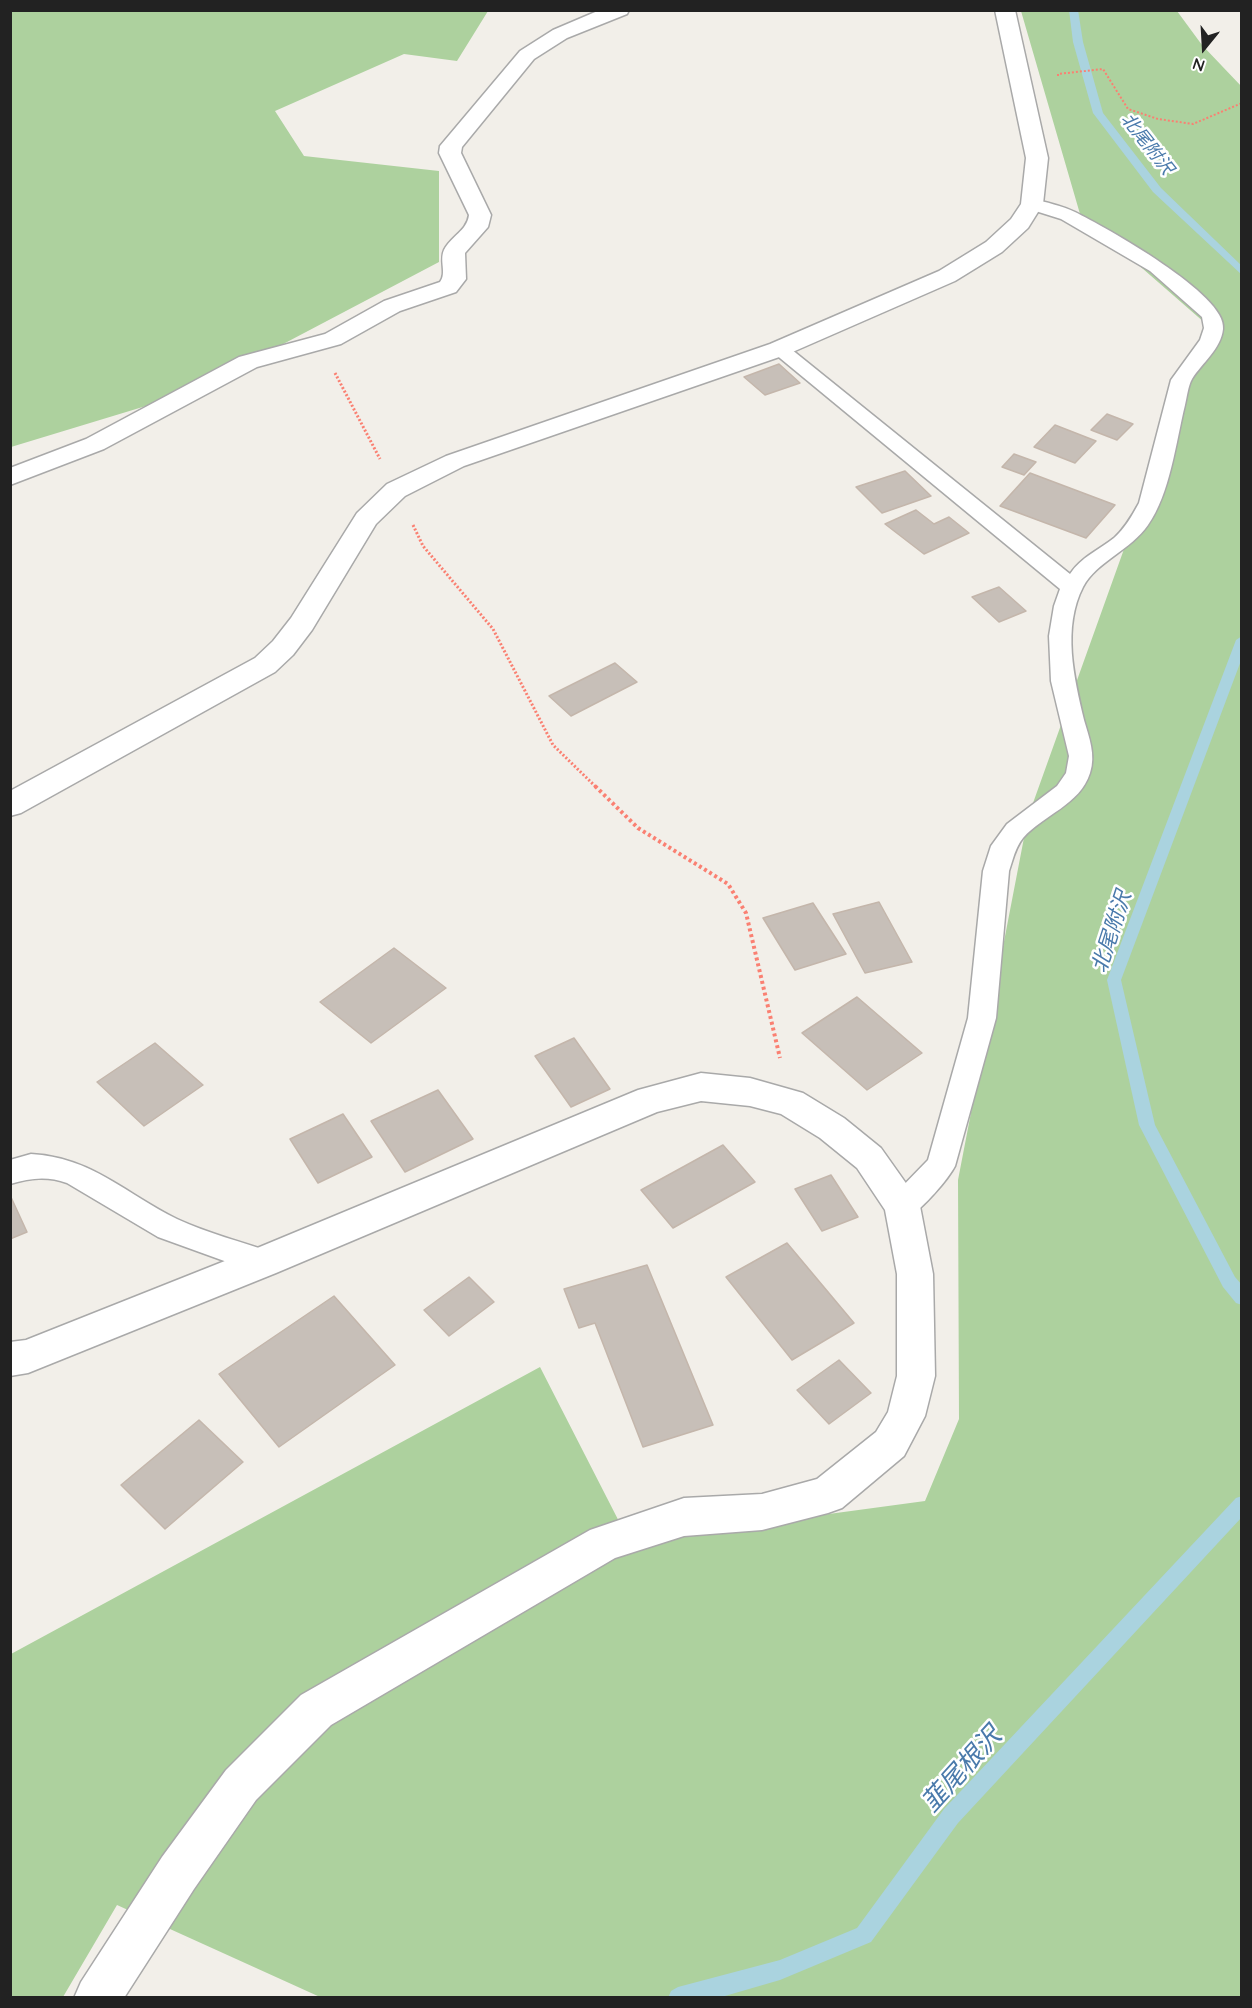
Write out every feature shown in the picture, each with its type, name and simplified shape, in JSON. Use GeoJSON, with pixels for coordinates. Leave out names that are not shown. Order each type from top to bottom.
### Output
{"type":"FeatureCollection","features":[{"type":"Feature","properties":{"kind":"street"},"geometry":{"type":"LineString","coordinates":[[10,477],[95,444],[248,362],[319,343],[347,332],[392,306],[439,291],[454,282],[456,275],[453,256],[455,251],[477,230],[480,216],[450,153],[451,146],[527,56],[539,45],[579,25],[620,10]]}},
{"type":"Feature","properties":{"kind":"street"},"geometry":{"type":"LineString","coordinates":[[10,805],[265,665],[283,648],[302,624],[366,519],[396,490],[455,461],[779,349],[947,276],[994,247],[1020,223],[1032,204],[1038,158],[1005,10]]}},
{"type":"Feature","properties":{"kind":"street"},"geometry":{"type":"LineString","coordinates":[[10,1359],[28,1356],[263,1262],[650,1100],[701,1087],[750,1092],[791,1103],[832,1128],[869,1158],[902,1206],[915,1274],[916,1376],[906,1416],[890,1444],[828,1495],[762,1512],[684,1516],[604,1543],[316,1710],[241,1785],[178,1873],[97,1998]]}},
{"type":"Feature","properties":{"kind":"lane"},"geometry":{"type":"LineString","coordinates":[[902,1206],[941,1166],[982,1018],[996,871],[1004,846],[1016,830],[1066,792],[1078,774],[1081,756],[1063,681],[1060,636],[1065,606],[1072,587],[1084,569],[1122,542],[1139,523],[1150,503],[1180,380],[1210,341],[1214,328],[1212,316],[1202,304],[1157,267],[1067,215],[1032,204]]}},
{"type":"Feature","properties":{"kind":"lane"},"geometry":{"type":"LineString","coordinates":[[779,349],[1072,587]]}},
{"type":"Feature","properties":{"kind":"lane"},"geometry":{"type":"LineString","coordinates":[[10,1172],[32,1166],[54,1167],[66,1171],[77,1175],[168,1228],[263,1262]]}},
{"type":"Feature","properties":{"kind":"path"},"geometry":{"type":"LineString","coordinates":[[1059,86],[1058,74],[1103,69],[1128,109],[1158,119],[1193,124],[1242,103]]}},
{"type":"Feature","properties":{"kind":"path"},"geometry":{"type":"LineString","coordinates":[[319,343],[423,546],[493,629],[553,745],[638,828],[728,884],[746,913],[791,1103]]}},
{"type":"Feature","properties":{"kind":"green space"},"geometry":{"type":"Polygon","coordinates":[[[11,11],[488,11],[457,61],[404,54],[275,111],[304,156],[439,171],[439,262],[192,392],[11,447],[11,11]]]}},
{"type":"Feature","properties":{"kind":"green space"},"geometry":{"type":"Polygon","coordinates":[[[1021,11],[1177,11],[1202,45],[1242,87],[1241,1997],[320,1997],[117,1905],[63,1997],[11,1998],[11,1654],[540,1367],[629,1541],[925,1501],[959,1419],[958,1180],[1028,817],[1205,323],[1080,214],[1021,11]]]}},
{"type":"Feature","properties":{"kind":"building"},"geometry":{"type":"Polygon","coordinates":[[[779,364],[800,383],[765,395],[744,377],[779,364]]]}},
{"type":"Feature","properties":{"kind":"building"},"geometry":{"type":"Polygon","coordinates":[[[1107,414],[1133,424],[1117,440],[1091,430],[1107,414]]]}},
{"type":"Feature","properties":{"kind":"building"},"geometry":{"type":"Polygon","coordinates":[[[1055,425],[1096,441],[1075,463],[1034,447],[1055,425]]]}},
{"type":"Feature","properties":{"kind":"building"},"geometry":{"type":"Polygon","coordinates":[[[1014,454],[1036,462],[1024,475],[1002,467],[1014,454]]]}},
{"type":"Feature","properties":{"kind":"building"},"geometry":{"type":"Polygon","coordinates":[[[905,471],[931,496],[882,513],[856,487],[905,471]]]}},
{"type":"Feature","properties":{"kind":"building"},"geometry":{"type":"Polygon","coordinates":[[[1030,473],[1115,505],[1086,538],[1000,506],[1030,473]]]}},
{"type":"Feature","properties":{"kind":"building"},"geometry":{"type":"Polygon","coordinates":[[[916,510],[934,524],[949,517],[969,533],[924,554],[885,524],[916,510]]]}},
{"type":"Feature","properties":{"kind":"building"},"geometry":{"type":"Polygon","coordinates":[[[999,587],[1026,611],[999,622],[972,597],[999,587]]]}},
{"type":"Feature","properties":{"kind":"building"},"geometry":{"type":"Polygon","coordinates":[[[615,663],[637,682],[571,716],[549,696],[615,663]]]}},
{"type":"Feature","properties":{"kind":"building"},"geometry":{"type":"Polygon","coordinates":[[[879,902],[912,962],[865,973],[833,914],[879,902]]]}},
{"type":"Feature","properties":{"kind":"building"},"geometry":{"type":"Polygon","coordinates":[[[813,903],[846,954],[795,970],[763,918],[813,903]]]}},
{"type":"Feature","properties":{"kind":"building"},"geometry":{"type":"Polygon","coordinates":[[[394,948],[446,988],[371,1043],[320,1002],[394,948]]]}},
{"type":"Feature","properties":{"kind":"building"},"geometry":{"type":"Polygon","coordinates":[[[857,997],[922,1053],[867,1090],[802,1033],[857,997]]]}},
{"type":"Feature","properties":{"kind":"building"},"geometry":{"type":"Polygon","coordinates":[[[574,1038],[610,1089],[571,1107],[535,1056],[574,1038]]]}},
{"type":"Feature","properties":{"kind":"building"},"geometry":{"type":"Polygon","coordinates":[[[155,1043],[203,1085],[144,1126],[97,1082],[155,1043]]]}},
{"type":"Feature","properties":{"kind":"building"},"geometry":{"type":"Polygon","coordinates":[[[438,1090],[473,1139],[405,1172],[371,1121],[438,1090]]]}},
{"type":"Feature","properties":{"kind":"building"},"geometry":{"type":"Polygon","coordinates":[[[343,1114],[372,1157],[318,1183],[290,1139],[343,1114]]]}},
{"type":"Feature","properties":{"kind":"building"},"geometry":{"type":"Polygon","coordinates":[[[723,1145],[755,1182],[673,1228],[641,1190],[723,1145]]]}},
{"type":"Feature","properties":{"kind":"building"},"geometry":{"type":"Polygon","coordinates":[[[831,1175],[858,1217],[822,1231],[795,1189],[831,1175]]]}},
{"type":"Feature","properties":{"kind":"building"},"geometry":{"type":"Polygon","coordinates":[[[10,1195],[27,1232],[10,1239],[10,1195]]]}},
{"type":"Feature","properties":{"kind":"building"},"geometry":{"type":"Polygon","coordinates":[[[787,1243],[854,1323],[792,1360],[726,1277],[787,1243]]]}},
{"type":"Feature","properties":{"kind":"building"},"geometry":{"type":"Polygon","coordinates":[[[647,1265],[713,1425],[643,1447],[595,1323],[579,1328],[564,1289],[647,1265]]]}},
{"type":"Feature","properties":{"kind":"building"},"geometry":{"type":"Polygon","coordinates":[[[469,1277],[494,1302],[449,1336],[424,1310],[469,1277]]]}},
{"type":"Feature","properties":{"kind":"building"},"geometry":{"type":"Polygon","coordinates":[[[334,1296],[395,1365],[279,1447],[219,1374],[334,1296]]]}},
{"type":"Feature","properties":{"kind":"building"},"geometry":{"type":"Polygon","coordinates":[[[839,1360],[871,1393],[829,1424],[797,1390],[839,1360]]]}},
{"type":"Feature","properties":{"kind":"building"},"geometry":{"type":"Polygon","coordinates":[[[199,1420],[243,1462],[165,1529],[121,1485],[199,1420]]]}},
{"type":"Feature","properties":{"kind":"waterway","name":"北尾附沢"},"geometry":{"type":"LineString","coordinates":[[1073,10],[1078,42],[1098,113],[1157,190],[1242,272]]}},
{"type":"Feature","properties":{"kind":"waterway","name":"北尾附沢"},"geometry":{"type":"LineString","coordinates":[[1242,640],[1114,980],[1147,1125],[1229,1282],[1242,1298]]}},
{"type":"Feature","properties":{"kind":"waterway","name":"韮尾根沢"},"geometry":{"type":"LineString","coordinates":[[678,1998],[780,1970],[864,1935],[951,1816],[1242,1504]]}}]}
